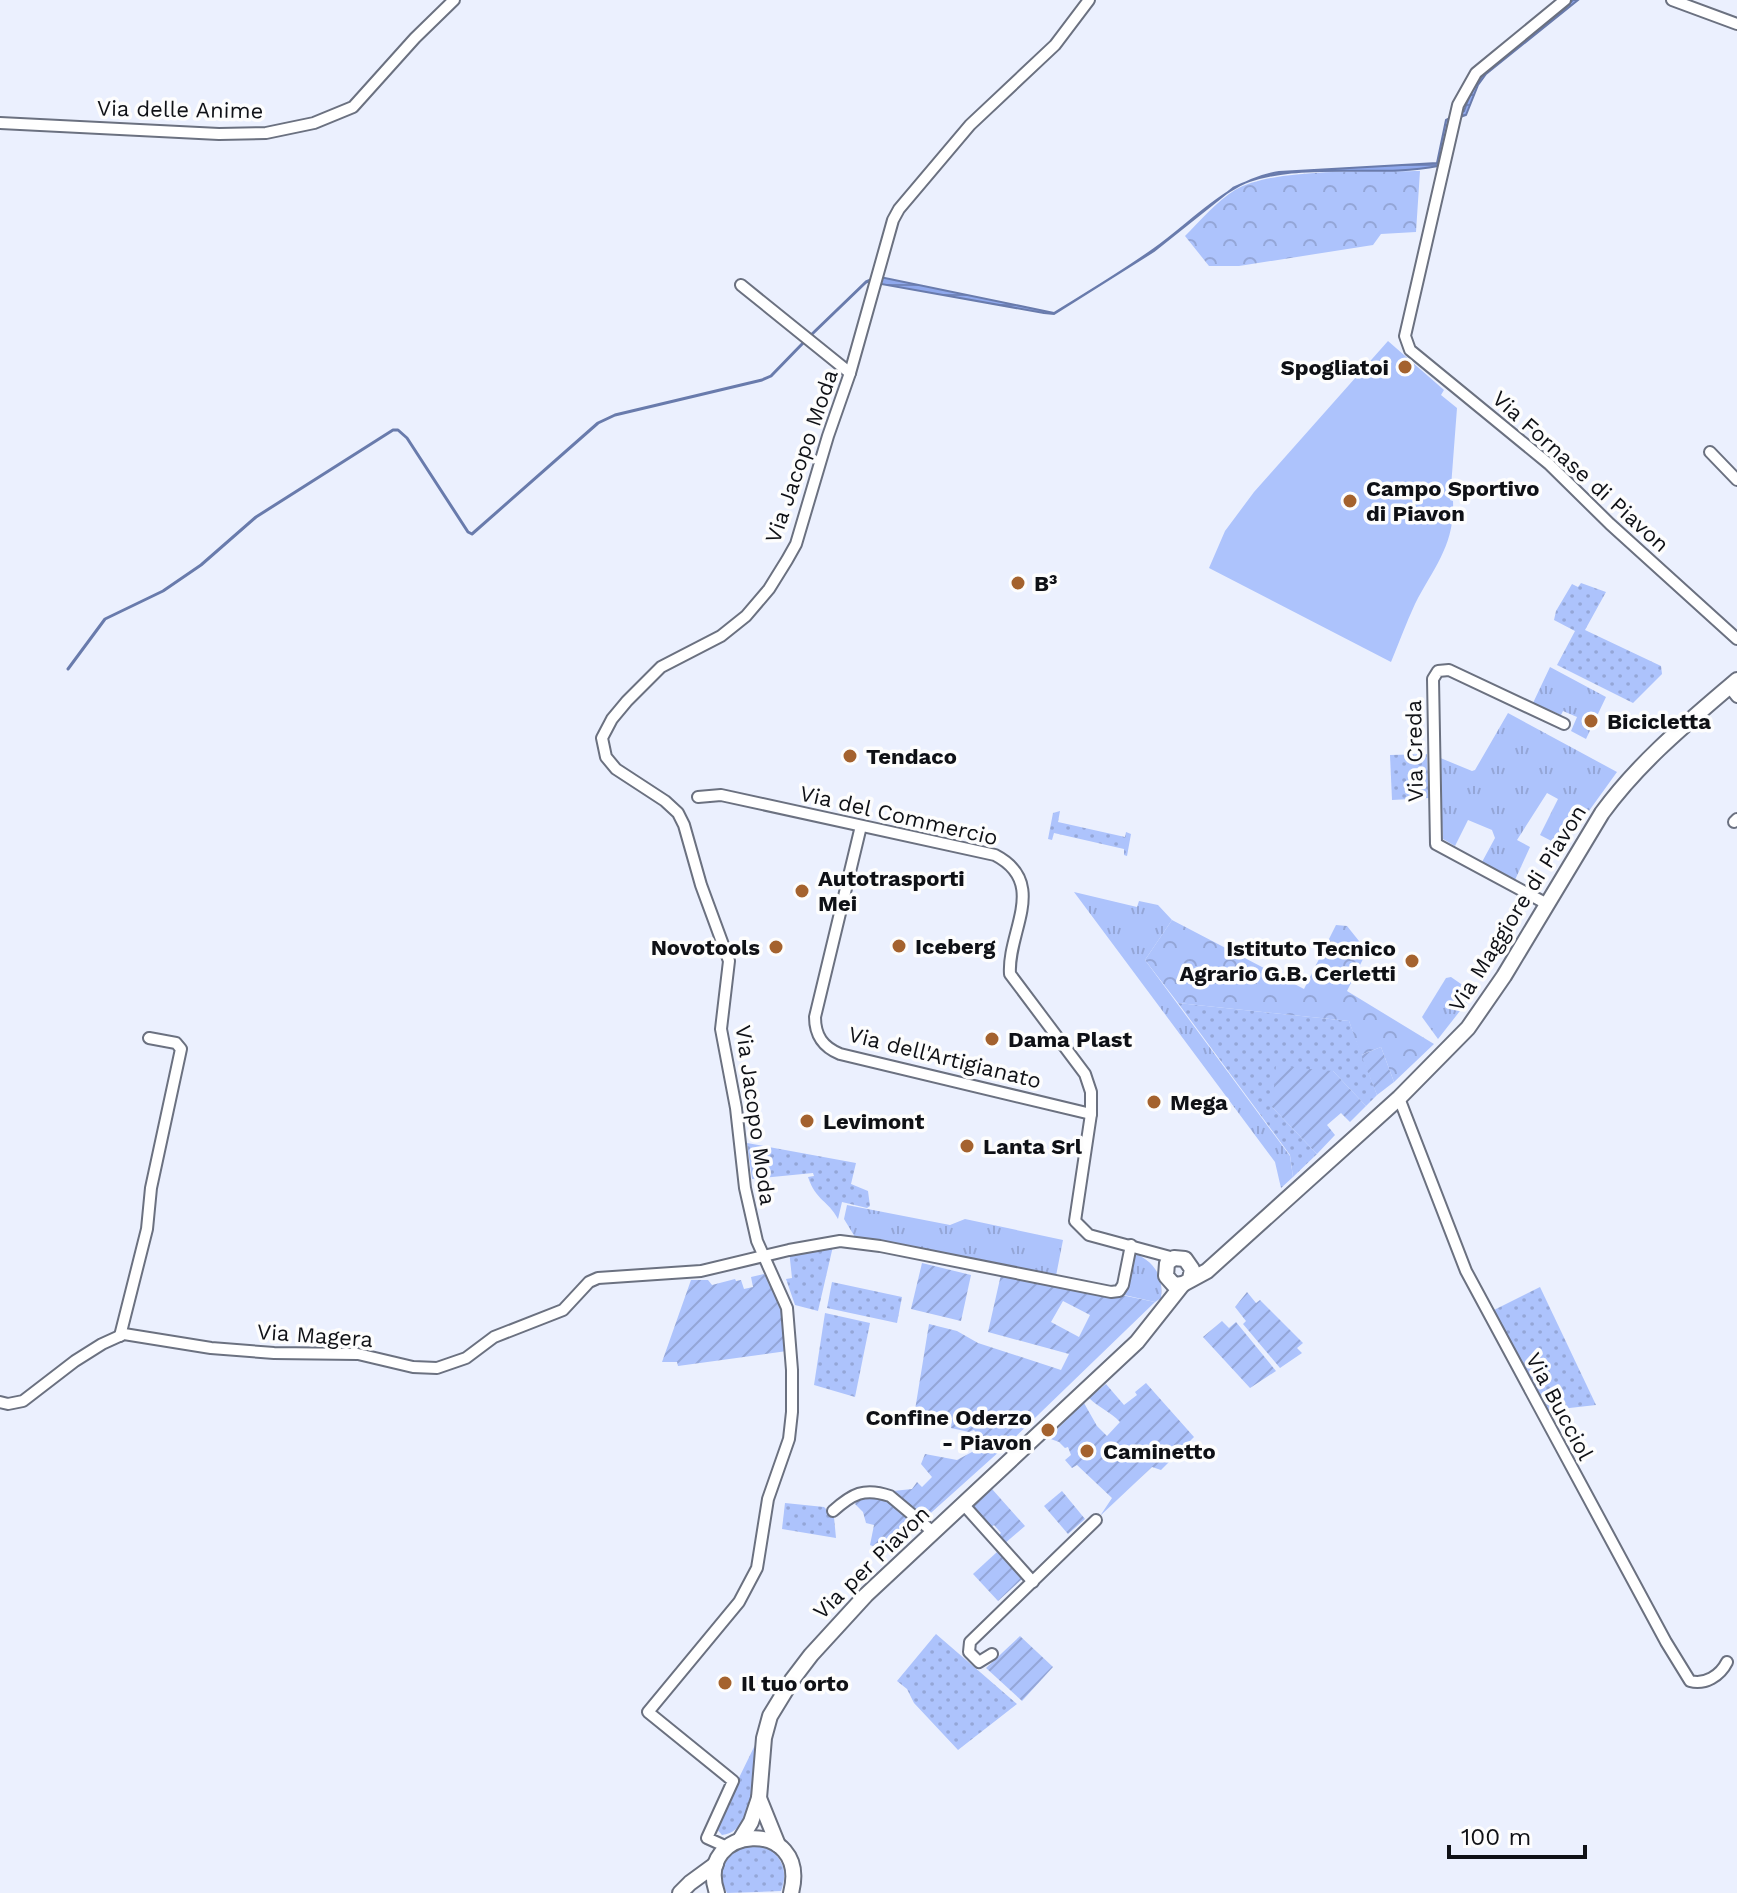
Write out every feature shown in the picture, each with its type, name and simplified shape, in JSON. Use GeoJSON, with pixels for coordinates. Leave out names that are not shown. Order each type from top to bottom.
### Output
{"type":"FeatureCollection","features":[{"type":"Feature","properties":{"kind":"main road","name":"Via Maggiore di Piavon"},"geometry":{"type":"LineString","coordinates":[[1177,1279],[1207,1271],[1439,1059],[1477,1016],[1602,813],[1624,785],[1666,742],[1734,688]]}},
{"type":"Feature","properties":{"kind":"main road"},"geometry":{"type":"LineString","coordinates":[[1181,1260],[1192,1269],[1177,1279],[1167,1263],[1181,1260],[1225,1255]]}},
{"type":"Feature","properties":{"kind":"main road","name":"Via per Piavon"},"geometry":{"type":"LineString","coordinates":[[716,1864],[751,1822],[759,1798],[767,1728],[785,1690],[830,1633],[866,1595],[1137,1342],[1161,1316],[1177,1279]]}},
{"type":"Feature","properties":{"kind":"main road","name":"Via per Piavon"},"geometry":{"type":"LineString","coordinates":[[759,1798],[778,1845],[791,1861],[795,1889]]}},
{"type":"Feature","properties":{"kind":"main road"},"geometry":{"type":"LineString","coordinates":[[734,1843],[753,1837],[778,1845]]}},
{"type":"Feature","properties":{"kind":"main road"},"geometry":{"type":"LineString","coordinates":[[680,1893],[716,1864]]}},
{"type":"Feature","properties":{"kind":"main road"},"geometry":{"type":"LineString","coordinates":[[716,1864],[714,1877],[717,1893]]}},
{"type":"Feature","properties":{"kind":"street","name":"Via delle Anime"},"geometry":{"type":"LineString","coordinates":[[0,123],[219,134],[266,133],[314,123],[353,107],[454,0]]}},
{"type":"Feature","properties":{"kind":"street","name":"Via Jacopo Moda"},"geometry":{"type":"LineString","coordinates":[[734,1843],[707,1838],[733,1781],[648,1712],[739,1602],[757,1568],[768,1499],[789,1439],[792,1412],[787,1308],[763,1256],[748,1203],[736,1108],[721,1029],[729,961],[678,813],[616,769],[606,757],[602,738],[612,719],[661,667],[721,636],[746,616],[769,589],[796,544],[850,373],[889,233],[899,209],[970,125],[1055,45],[1089,0]]}},
{"type":"Feature","properties":{"kind":"street","name":"Via Fornase di Piavon"},"geometry":{"type":"LineString","coordinates":[[1565,0],[1476,73],[1458,105],[1405,336],[1406,344],[1454,388],[1549,464],[1737,639]]}},
{"type":"Feature","properties":{"kind":"street"},"geometry":{"type":"LineString","coordinates":[[1672,0],[1737,24]]}},
{"type":"Feature","properties":{"kind":"street"},"geometry":{"type":"LineString","coordinates":[[741,285],[850,373]]}},
{"type":"Feature","properties":{"kind":"street"},"geometry":{"type":"LineString","coordinates":[[1710,452],[1737,480]]}},
{"type":"Feature","properties":{"kind":"street","name":"Via Creda"},"geometry":{"type":"LineString","coordinates":[[1547,904],[1436,844],[1433,679],[1438,671],[1449,670],[1564,724]]}},
{"type":"Feature","properties":{"kind":"street","name":"Via del Commercio"},"geometry":{"type":"LineString","coordinates":[[698,797],[721,795],[995,855],[1013,869],[1021,882],[1023,896],[1010,974],[1085,1074],[1091,1092],[1091,1114],[1075,1221],[1089,1235],[1181,1260]]}},
{"type":"Feature","properties":{"kind":"street","name":"Via dell'Artigianato"},"geometry":{"type":"LineString","coordinates":[[861,826],[815,1017],[816,1031],[823,1044],[840,1054],[1091,1114]]}},
{"type":"Feature","properties":{"kind":"street"},"geometry":{"type":"LineString","coordinates":[[0,1402],[23,1401],[75,1361],[120,1336],[147,1229],[151,1188],[181,1049],[176,1043],[149,1038]]}},
{"type":"Feature","properties":{"kind":"street","name":"Via Bucciol"},"geometry":{"type":"LineString","coordinates":[[1399,1098],[1466,1271],[1666,1642],[1690,1681],[1701,1683],[1710,1679],[1723,1671],[1727,1662]]}},
{"type":"Feature","properties":{"kind":"street"},"geometry":{"type":"LineString","coordinates":[[763,1256],[840,1241],[858,1242],[1111,1292],[1119,1291],[1123,1285],[1131,1245]]}},
{"type":"Feature","properties":{"kind":"street","name":"Via del Commercio"},"geometry":{"type":"LineString","coordinates":[[1144,1250],[1177,1279]]}},
{"type":"Feature","properties":{"kind":"street","name":"Via Magera"},"geometry":{"type":"LineString","coordinates":[[120,1336],[124,1334],[227,1349],[348,1353],[413,1367],[437,1368],[466,1358],[494,1337],[563,1310],[589,1282],[598,1278],[701,1271],[763,1256]]}},
{"type":"Feature","properties":{"kind":"street"},"geometry":{"type":"LineString","coordinates":[[833,1511],[854,1495],[884,1494],[933,1532]]}},
{"type":"Feature","properties":{"kind":"street"},"geometry":{"type":"LineString","coordinates":[[963,1504],[1033,1582]]}},
{"type":"Feature","properties":{"kind":"street"},"geometry":{"type":"LineString","coordinates":[[992,1654],[979,1662],[969,1652],[970,1642],[1096,1520]]}},
{"type":"Feature","properties":{"kind":"green space"},"geometry":{"type":"Polygon","coordinates":[[[1420,171],[1416,232],[1381,234],[1373,245],[1239,266],[1209,266],[1185,236],[1222,200],[1252,183],[1274,177],[1324,172],[1420,171]]]}},
{"type":"Feature","properties":{"kind":"green space","name":"Campo Sportivo di Piavon"},"geometry":{"type":"Polygon","coordinates":[[[1388,341],[1444,390],[1441,395],[1457,408],[1450,500],[1453,501],[1451,530],[1391,662],[1209,568],[1225,531],[1254,492],[1388,341]]]}},
{"type":"Feature","properties":{"kind":"green space"},"geometry":{"type":"Polygon","coordinates":[[[1581,583],[1606,592],[1585,630],[1661,666],[1662,674],[1633,703],[1557,665],[1575,631],[1554,620],[1556,611],[1572,584],[1578,587],[1581,583]]]}},
{"type":"Feature","properties":{"kind":"green space"},"geometry":{"type":"Polygon","coordinates":[[[1550,667],[1606,697],[1586,739],[1571,731],[1577,717],[1563,711],[1561,715],[1533,703],[1550,667]]]}},
{"type":"Feature","properties":{"kind":"green space"},"geometry":{"type":"Polygon","coordinates":[[[1508,713],[1617,772],[1563,847],[1540,835],[1558,799],[1547,793],[1517,840],[1530,847],[1515,880],[1482,862],[1495,838],[1492,830],[1468,820],[1455,846],[1443,839],[1438,757],[1475,770],[1508,713]]]}},
{"type":"Feature","properties":{"kind":"green space"},"geometry":{"type":"Polygon","coordinates":[[[1427,754],[1429,798],[1392,800],[1390,755],[1427,754]]]}},
{"type":"Feature","properties":{"kind":"green space"},"geometry":{"type":"Polygon","coordinates":[[[1060,811],[1058,822],[1125,837],[1126,832],[1131,834],[1127,856],[1124,849],[1054,833],[1052,840],[1048,839],[1053,813],[1060,811]]]}},
{"type":"Feature","properties":{"kind":"green space"},"geometry":{"type":"Polygon","coordinates":[[[1074,892],[1137,907],[1139,901],[1158,905],[1172,920],[1145,960],[1290,1156],[1293,1177],[1281,1188],[1275,1162],[1074,892]]]}},
{"type":"Feature","properties":{"kind":"green space"},"geometry":{"type":"Polygon","coordinates":[[[1172,920],[1304,989],[1336,925],[1347,926],[1367,951],[1347,991],[1434,1044],[1394,1082],[1381,1047],[1361,1055],[1349,1021],[1178,1003],[1145,960],[1172,920]]]}},
{"type":"Feature","properties":{"kind":"green space"},"geometry":{"type":"Polygon","coordinates":[[[1451,977],[1474,993],[1438,1039],[1422,1017],[1446,978],[1451,977]]]}},
{"type":"Feature","properties":{"kind":"green space"},"geometry":{"type":"Polygon","coordinates":[[[1178,1003],[1349,1021],[1377,1095],[1366,1106],[1333,1071],[1272,1107],[1317,1154],[1293,1177],[1290,1155],[1178,1003]]]}},
{"type":"Feature","properties":{"kind":"green space"},"geometry":{"type":"Polygon","coordinates":[[[1381,1047],[1394,1082],[1377,1095],[1361,1055],[1381,1047]]]}},
{"type":"Feature","properties":{"kind":"green space"},"geometry":{"type":"Polygon","coordinates":[[[1276,1066],[1333,1071],[1366,1106],[1350,1122],[1341,1113],[1327,1125],[1335,1135],[1317,1154],[1272,1107],[1276,1066]]]}},
{"type":"Feature","properties":{"kind":"green space"},"geometry":{"type":"Polygon","coordinates":[[[747,1143],[856,1163],[851,1184],[868,1191],[870,1206],[867,1208],[842,1202],[838,1219],[811,1185],[808,1177],[814,1176],[813,1173],[752,1179],[747,1143]]]}},
{"type":"Feature","properties":{"kind":"green space"},"geometry":{"type":"Polygon","coordinates":[[[847,1205],[950,1225],[965,1219],[1063,1240],[1055,1281],[858,1242],[844,1219],[847,1205]]]}},
{"type":"Feature","properties":{"kind":"green space"},"geometry":{"type":"Polygon","coordinates":[[[834,1242],[818,1311],[795,1305],[786,1279],[792,1278],[789,1250],[834,1242]]]}},
{"type":"Feature","properties":{"kind":"green space"},"geometry":{"type":"Polygon","coordinates":[[[1130,1251],[1155,1268],[1161,1281],[1161,1298],[1155,1302],[1111,1292],[1118,1290],[1130,1251]]]}},
{"type":"Feature","properties":{"kind":"green space"},"geometry":{"type":"Polygon","coordinates":[[[922,1263],[971,1275],[961,1321],[911,1309],[922,1263]]]}},
{"type":"Feature","properties":{"kind":"green space"},"geometry":{"type":"Polygon","coordinates":[[[1002,1270],[1155,1302],[1006,1446],[980,1438],[974,1430],[969,1432],[951,1428],[952,1418],[915,1410],[929,1324],[957,1331],[978,1343],[1061,1370],[1069,1354],[988,1332],[1002,1270]],[[1063,1301],[1051,1322],[1079,1337],[1090,1315],[1063,1301]]]}},
{"type":"Feature","properties":{"kind":"green space"},"geometry":{"type":"Polygon","coordinates":[[[764,1274],[779,1302],[787,1351],[678,1366],[677,1362],[662,1362],[691,1280],[708,1280],[712,1285],[741,1280],[744,1289],[753,1287],[751,1277],[764,1274]]]}},
{"type":"Feature","properties":{"kind":"green space"},"geometry":{"type":"Polygon","coordinates":[[[832,1282],[902,1297],[897,1323],[827,1308],[832,1282]]]}},
{"type":"Feature","properties":{"kind":"green space"},"geometry":{"type":"Polygon","coordinates":[[[1540,1287],[1596,1405],[1543,1411],[1490,1312],[1540,1287]]]}},
{"type":"Feature","properties":{"kind":"green space"},"geometry":{"type":"Polygon","coordinates":[[[1247,1292],[1256,1303],[1260,1300],[1303,1343],[1297,1348],[1302,1353],[1280,1368],[1243,1324],[1246,1321],[1235,1307],[1247,1292]]]}},
{"type":"Feature","properties":{"kind":"green space"},"geometry":{"type":"Polygon","coordinates":[[[825,1313],[870,1323],[855,1397],[814,1385],[825,1313]]]}},
{"type":"Feature","properties":{"kind":"green space"},"geometry":{"type":"Polygon","coordinates":[[[1222,1321],[1229,1328],[1236,1322],[1276,1371],[1250,1388],[1203,1337],[1222,1321]]]}},
{"type":"Feature","properties":{"kind":"green space"},"geometry":{"type":"Polygon","coordinates":[[[1146,1383],[1194,1437],[1161,1470],[1152,1467],[1100,1516],[1112,1498],[1077,1465],[1072,1468],[1065,1460],[1071,1455],[1068,1447],[1048,1438],[1084,1403],[1097,1426],[1107,1436],[1120,1422],[1089,1398],[1106,1384],[1124,1405],[1146,1383]]]}},
{"type":"Feature","properties":{"kind":"green space"},"geometry":{"type":"Polygon","coordinates":[[[987,1444],[1001,1450],[923,1520],[893,1491],[912,1489],[917,1482],[922,1487],[932,1477],[921,1464],[925,1454],[957,1460],[987,1444]]]}},
{"type":"Feature","properties":{"kind":"green space"},"geometry":{"type":"Polygon","coordinates":[[[992,1489],[1025,1526],[1004,1544],[997,1537],[1001,1533],[994,1525],[990,1528],[972,1508],[992,1489]]]}},
{"type":"Feature","properties":{"kind":"green space"},"geometry":{"type":"Polygon","coordinates":[[[1062,1491],[1085,1519],[1068,1534],[1044,1506],[1062,1491]]]}},
{"type":"Feature","properties":{"kind":"green space"},"geometry":{"type":"Polygon","coordinates":[[[863,1493],[880,1493],[920,1522],[890,1554],[870,1545],[874,1525],[866,1523],[863,1512],[855,1504],[863,1493]]]}},
{"type":"Feature","properties":{"kind":"green space"},"geometry":{"type":"Polygon","coordinates":[[[785,1503],[824,1507],[834,1517],[836,1538],[782,1529],[785,1503]]]}},
{"type":"Feature","properties":{"kind":"green space"},"geometry":{"type":"Polygon","coordinates":[[[997,1552],[1022,1579],[998,1601],[973,1574],[997,1552]]]}},
{"type":"Feature","properties":{"kind":"green space"},"geometry":{"type":"Polygon","coordinates":[[[936,1634],[1017,1704],[958,1750],[897,1681],[936,1634]]]}},
{"type":"Feature","properties":{"kind":"green space"},"geometry":{"type":"Polygon","coordinates":[[[1020,1636],[1053,1667],[1022,1701],[986,1668],[1020,1636]]]}},
{"type":"Feature","properties":{"kind":"green space"},"geometry":{"type":"Polygon","coordinates":[[[755,1745],[747,1812],[733,1831],[722,1835],[715,1827],[755,1745]]]}},
{"type":"Feature","properties":{"kind":"green space"},"geometry":{"type":"Polygon","coordinates":[[[756,1844],[771,1851],[780,1861],[784,1875],[781,1891],[727,1893],[722,1876],[726,1861],[739,1850],[756,1844]]]}},
{"type":"Feature","properties":{"kind":"shaded area"},"geometry":{"type":"Polygon","coordinates":[[[1573,0],[1578,0],[1486,74],[1466,115],[1452,120],[1438,166],[1388,171],[1307,171],[1256,179],[1241,185],[1261,176],[1279,172],[1437,163],[1446,120],[1464,111],[1483,74],[1573,0]]]}},
{"type":"Feature","properties":{"kind":"shaded area"},"geometry":{"type":"Polygon","coordinates":[[[1227,193],[1154,251],[1108,280],[1142,257],[1227,193]]]}},
{"type":"Feature","properties":{"kind":"shaded area"},"geometry":{"type":"Polygon","coordinates":[[[880,277],[1054,313],[1099,286],[1054,314],[881,284],[880,277]]]}},
{"type":"Feature","properties":{"kind":"waterway"},"geometry":{"type":"LineString","coordinates":[[810,336],[866,282],[873,279]]}},
{"type":"Feature","properties":{"kind":"waterway"},"geometry":{"type":"LineString","coordinates":[[68,669],[105,619],[163,591],[201,565],[256,517],[393,430],[398,430],[407,438],[472,534],[598,423],[615,415],[762,380],[771,376],[804,342]]}},
{"type":"Feature","properties":{"kind":"place","name":"Spogliatoi"},"geometry":{"type":"Point","coordinates":[1405,367]}},
{"type":"Feature","properties":{"kind":"place","name":"Campo Sportivo di Piavon"},"geometry":{"type":"Point","coordinates":[1350,501]}},
{"type":"Feature","properties":{"kind":"place","name":"B³"},"geometry":{"type":"Point","coordinates":[1018,583]}},
{"type":"Feature","properties":{"kind":"place","name":"Bicicletta"},"geometry":{"type":"Point","coordinates":[1591,721]}},
{"type":"Feature","properties":{"kind":"place","name":"Tendaco"},"geometry":{"type":"Point","coordinates":[850,756]}},
{"type":"Feature","properties":{"kind":"place","name":"Autotrasporti Mei"},"geometry":{"type":"Point","coordinates":[802,891]}},
{"type":"Feature","properties":{"kind":"place","name":"Iceberg"},"geometry":{"type":"Point","coordinates":[899,946]}},
{"type":"Feature","properties":{"kind":"place","name":"Novotools"},"geometry":{"type":"Point","coordinates":[776,947]}},
{"type":"Feature","properties":{"kind":"place","name":"Istituto Tecnico Agrario G.B. Cerletti"},"geometry":{"type":"Point","coordinates":[1412,961]}},
{"type":"Feature","properties":{"kind":"place","name":"Dama Plast"},"geometry":{"type":"Point","coordinates":[992,1039]}},
{"type":"Feature","properties":{"kind":"place","name":"Mega"},"geometry":{"type":"Point","coordinates":[1154,1102]}},
{"type":"Feature","properties":{"kind":"place","name":"Levimont"},"geometry":{"type":"Point","coordinates":[807,1121]}},
{"type":"Feature","properties":{"kind":"place","name":"Lanta Srl"},"geometry":{"type":"Point","coordinates":[967,1146]}},
{"type":"Feature","properties":{"kind":"place","name":"Confine Oderzo - Piavon"},"geometry":{"type":"Point","coordinates":[1048,1430]}},
{"type":"Feature","properties":{"kind":"place","name":"Caminetto"},"geometry":{"type":"Point","coordinates":[1087,1451]}},
{"type":"Feature","properties":{"kind":"place","name":"Il tuo orto"},"geometry":{"type":"Point","coordinates":[725,1683]}}]}
